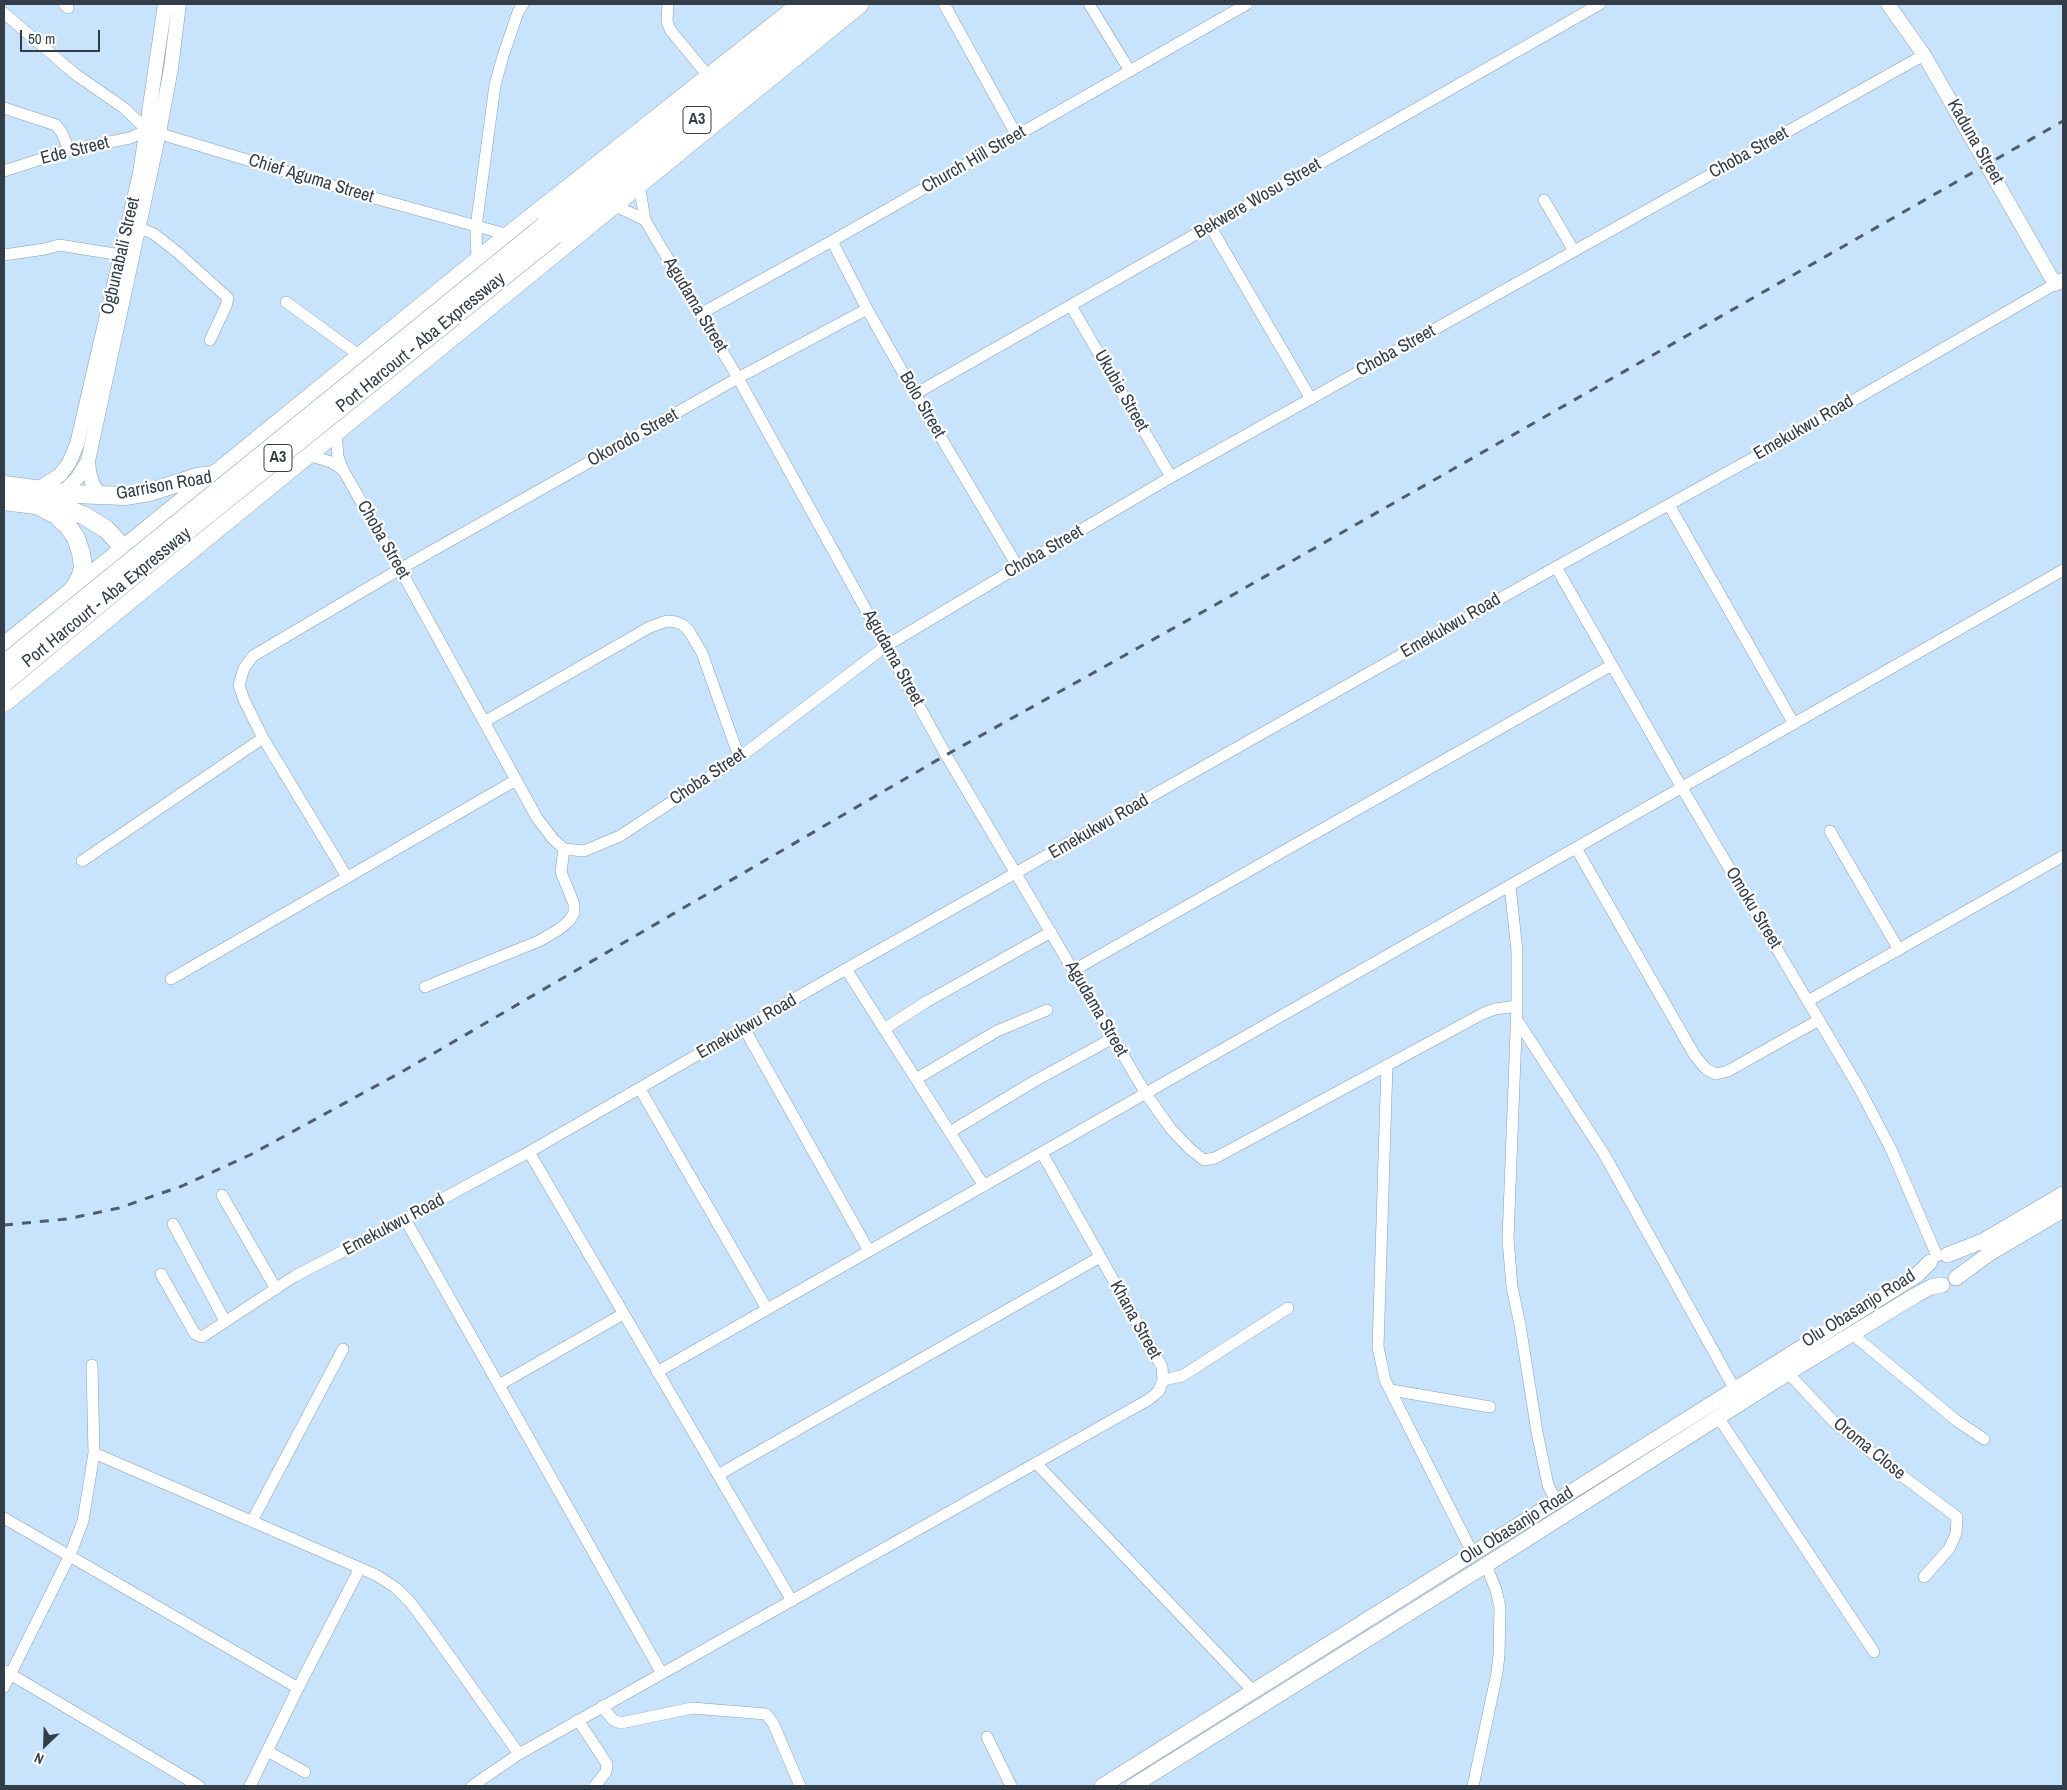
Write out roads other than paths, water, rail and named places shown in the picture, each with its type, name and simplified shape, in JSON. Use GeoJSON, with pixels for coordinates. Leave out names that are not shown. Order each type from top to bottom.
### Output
{"type":"FeatureCollection","features":[{"type":"Feature","properties":{"kind":"main road"},"geometry":{"type":"LineString","coordinates":[[4,646],[509,235],[801,4]]}},
{"type":"Feature","properties":{"kind":"main road","name":"Port Harcourt - Aba Expressway"},"geometry":{"type":"LineString","coordinates":[[4,683],[819,4]]}},
{"type":"Feature","properties":{"kind":"main road","name":"Port Harcourt - Aba Expressway"},"geometry":{"type":"LineString","coordinates":[[4,664],[549,230],[839,4]]}},
{"type":"Feature","properties":{"kind":"main road"},"geometry":{"type":"LineString","coordinates":[[4,702],[860,4]]}},
{"type":"Feature","properties":{"kind":"main road","name":"Garrison Road"},"geometry":{"type":"LineString","coordinates":[[4,500],[63,493],[125,496],[150,492],[197,477],[214,475],[227,476],[238,484],[243,496],[243,508]]}},
{"type":"Feature","properties":{"kind":"main road","name":"Garrison Road"},"geometry":{"type":"LineString","coordinates":[[4,485],[83,515],[106,529],[153,580]]}},
{"type":"Feature","properties":{"kind":"main road"},"geometry":{"type":"LineString","coordinates":[[36,497],[68,526],[76,538],[83,567],[80,578],[71,593]]}},
{"type":"Feature","properties":{"kind":"main road","name":"Olu Obasanjo Road"},"geometry":{"type":"LineString","coordinates":[[1102,1786],[1252,1690],[1473,1554],[1734,1388],[1917,1275],[1938,1258],[1983,1241],[2063,1194]]}},
{"type":"Feature","properties":{"kind":"main road"},"geometry":{"type":"LineString","coordinates":[[1956,1278],[1957,1264],[1938,1258],[1928,1272],[1933,1281],[1942,1285],[1950,1284],[1990,1253],[2063,1210]]}},
{"type":"Feature","properties":{"kind":"main road","name":"Olu Obasanjo Road"},"geometry":{"type":"LineString","coordinates":[[1133,1786],[1788,1373],[1916,1295],[1931,1287],[1942,1285]]}},
{"type":"Feature","properties":{"kind":"street","name":"Ogbunabali Street"},"geometry":{"type":"LineString","coordinates":[[101,496],[93,485],[88,472],[88,460],[140,228],[153,132],[165,4]]}},
{"type":"Feature","properties":{"kind":"street","name":"Ogbunabali Street"},"geometry":{"type":"LineString","coordinates":[[36,497],[60,475],[69,463],[77,444],[140,173],[171,68],[179,4]]}},
{"type":"Feature","properties":{"kind":"street"},"geometry":{"type":"LineString","coordinates":[[477,261],[476,227],[495,85],[518,12],[523,4]]}},
{"type":"Feature","properties":{"kind":"street"},"geometry":{"type":"LineString","coordinates":[[668,4],[666,22],[671,31],[709,77]]}},
{"type":"Feature","properties":{"kind":"street"},"geometry":{"type":"LineString","coordinates":[[944,4],[1017,136]]}},
{"type":"Feature","properties":{"kind":"street"},"geometry":{"type":"LineString","coordinates":[[1090,4],[1130,71]]}},
{"type":"Feature","properties":{"kind":"street","name":"Church Hill Street"},"geometry":{"type":"LineString","coordinates":[[700,314],[1247,4]]}},
{"type":"Feature","properties":{"kind":"street","name":"Bekwere Wosu Street"},"geometry":{"type":"LineString","coordinates":[[916,394],[1600,4]]}},
{"type":"Feature","properties":{"kind":"street","name":"Kaduna Street"},"geometry":{"type":"LineString","coordinates":[[1888,4],[1924,55],[2059,282]]}},
{"type":"Feature","properties":{"kind":"street"},"geometry":{"type":"LineString","coordinates":[[4,13],[75,74],[124,108],[153,132]]}},
{"type":"Feature","properties":{"kind":"street","name":"Choba Street"},"geometry":{"type":"LineString","coordinates":[[336,431],[338,458],[343,470],[400,569],[537,818],[552,839],[564,849],[584,851],[620,836],[740,757],[886,646],[1018,566],[1171,477],[1924,55]]}},
{"type":"Feature","properties":{"kind":"street"},"geometry":{"type":"LineString","coordinates":[[4,108],[56,125],[62,133],[68,150]]}},
{"type":"Feature","properties":{"kind":"street","name":"Ede Street"},"geometry":{"type":"LineString","coordinates":[[4,171],[68,150],[153,132]]}},
{"type":"Feature","properties":{"kind":"street","name":"Chief Aguma Street"},"geometry":{"type":"LineString","coordinates":[[153,132],[509,235]]}},
{"type":"Feature","properties":{"kind":"street"},"geometry":{"type":"LineString","coordinates":[[639,184],[645,220]]}},
{"type":"Feature","properties":{"kind":"street"},"geometry":{"type":"LineString","coordinates":[[1544,200],[1574,251]]}},
{"type":"Feature","properties":{"kind":"street"},"geometry":{"type":"LineString","coordinates":[[614,205],[645,220]]}},
{"type":"Feature","properties":{"kind":"street","name":"Agudama Street"},"geometry":{"type":"LineString","coordinates":[[645,220],[738,378],[946,755],[1146,1094],[1171,1129],[1190,1149],[1204,1160],[1211,1160],[1387,1065]]}},
{"type":"Feature","properties":{"kind":"street"},"geometry":{"type":"LineString","coordinates":[[1210,226],[1311,399]]}},
{"type":"Feature","properties":{"kind":"street"},"geometry":{"type":"LineString","coordinates":[[140,228],[154,234],[177,252],[228,298],[210,340]]}},
{"type":"Feature","properties":{"kind":"street","name":"Bolo Street"},"geometry":{"type":"LineString","coordinates":[[832,240],[867,309],[1018,566]]}},
{"type":"Feature","properties":{"kind":"street"},"geometry":{"type":"LineString","coordinates":[[4,255],[59,245],[121,256]]}},
{"type":"Feature","properties":{"kind":"street","name":"Emekukwu Road"},"geometry":{"type":"LineString","coordinates":[[161,1274],[195,1334],[202,1337],[295,1276],[529,1152],[846,969],[1556,567],[1670,505],[2059,282]]}},
{"type":"Feature","properties":{"kind":"street"},"geometry":{"type":"LineString","coordinates":[[286,302],[360,356]]}},
{"type":"Feature","properties":{"kind":"street","name":"Ukubie Street"},"geometry":{"type":"LineString","coordinates":[[1071,306],[1171,477]]}},
{"type":"Feature","properties":{"kind":"street","name":"Okorodo Street"},"geometry":{"type":"LineString","coordinates":[[263,738],[244,700],[239,685],[244,668],[253,656],[400,569],[738,378],[867,309]]}},
{"type":"Feature","properties":{"kind":"street"},"geometry":{"type":"LineString","coordinates":[[308,455],[331,462],[343,470]]}},
{"type":"Feature","properties":{"kind":"street","name":"Ogbunabali Street"},"geometry":{"type":"LineString","coordinates":[[63,493],[78,477],[88,460]]}},
{"type":"Feature","properties":{"kind":"street"},"geometry":{"type":"LineString","coordinates":[[1670,505],[1794,724]]}},
{"type":"Feature","properties":{"kind":"street","name":"Omoku Street"},"geometry":{"type":"LineString","coordinates":[[1556,567],[1682,788],[1859,1088],[1891,1149],[1938,1258]]}},
{"type":"Feature","properties":{"kind":"street"},"geometry":{"type":"LineString","coordinates":[[657,1372],[2063,570]]}},
{"type":"Feature","properties":{"kind":"street"},"geometry":{"type":"LineString","coordinates":[[484,722],[650,627],[667,621],[676,622],[683,625],[689,631],[702,653],[740,757]]}},
{"type":"Feature","properties":{"kind":"street"},"geometry":{"type":"LineString","coordinates":[[1074,970],[1612,665]]}},
{"type":"Feature","properties":{"kind":"street"},"geometry":{"type":"LineString","coordinates":[[82,861],[263,738],[347,876]]}},
{"type":"Feature","properties":{"kind":"street"},"geometry":{"type":"LineString","coordinates":[[171,979],[223,951],[347,876],[516,780]]}},
{"type":"Feature","properties":{"kind":"street"},"geometry":{"type":"LineString","coordinates":[[1830,831],[1899,950]]}},
{"type":"Feature","properties":{"kind":"street"},"geometry":{"type":"LineString","coordinates":[[1576,848],[1695,1056],[1706,1069],[1716,1074],[1728,1071],[1819,1020]]}},
{"type":"Feature","properties":{"kind":"street"},"geometry":{"type":"LineString","coordinates":[[425,987],[539,942],[569,921],[574,913],[574,904],[561,872],[564,849]]}},
{"type":"Feature","properties":{"kind":"street"},"geometry":{"type":"LineString","coordinates":[[1808,1001],[2063,856]]}},
{"type":"Feature","properties":{"kind":"street"},"geometry":{"type":"LineString","coordinates":[[1510,886],[1517,950],[1517,1020],[1508,1249],[1512,1287],[1520,1325],[1536,1432],[1548,1485],[1556,1501]]}},
{"type":"Feature","properties":{"kind":"street"},"geometry":{"type":"LineString","coordinates":[[884,1029],[926,1002],[1051,932]]}},
{"type":"Feature","properties":{"kind":"street"},"geometry":{"type":"LineString","coordinates":[[846,969],[984,1186]]}},
{"type":"Feature","properties":{"kind":"street"},"geometry":{"type":"LineString","coordinates":[[1473,1554],[1385,1380],[1378,1347],[1387,1065],[1484,1013],[1495,1009],[1517,1006]]}},
{"type":"Feature","properties":{"kind":"street"},"geometry":{"type":"LineString","coordinates":[[916,1079],[997,1032],[1047,1010]]}},
{"type":"Feature","properties":{"kind":"street"},"geometry":{"type":"LineString","coordinates":[[1517,1020],[1604,1154],[1734,1388]]}},
{"type":"Feature","properties":{"kind":"street"},"geometry":{"type":"LineString","coordinates":[[744,1028],[869,1251]]}},
{"type":"Feature","properties":{"kind":"street"},"geometry":{"type":"LineString","coordinates":[[950,1132],[1033,1082],[1113,1038]]}},
{"type":"Feature","properties":{"kind":"street"},"geometry":{"type":"LineString","coordinates":[[640,1089],[767,1309]]}},
{"type":"Feature","properties":{"kind":"street"},"geometry":{"type":"LineString","coordinates":[[529,1152],[792,1601]]}},
{"type":"Feature","properties":{"kind":"street","name":"Khana Street"},"geometry":{"type":"LineString","coordinates":[[472,1786],[519,1754],[661,1672],[792,1601],[1148,1400],[1159,1391],[1163,1380],[1162,1368],[1042,1153]]}},
{"type":"Feature","properties":{"kind":"street"},"geometry":{"type":"LineString","coordinates":[[222,1195],[276,1289]]}},
{"type":"Feature","properties":{"kind":"street"},"geometry":{"type":"LineString","coordinates":[[405,1219],[661,1672]]}},
{"type":"Feature","properties":{"kind":"street"},"geometry":{"type":"LineString","coordinates":[[173,1224],[225,1321]]}},
{"type":"Feature","properties":{"kind":"street"},"geometry":{"type":"LineString","coordinates":[[718,1475],[1100,1257]]}},
{"type":"Feature","properties":{"kind":"street"},"geometry":{"type":"LineString","coordinates":[[1163,1380],[1182,1376],[1288,1308]]}},
{"type":"Feature","properties":{"kind":"street"},"geometry":{"type":"LineString","coordinates":[[499,1385],[624,1314]]}},
{"type":"Feature","properties":{"kind":"street"},"geometry":{"type":"LineString","coordinates":[[1852,1334],[1957,1421],[1984,1439]]}},
{"type":"Feature","properties":{"kind":"street"},"geometry":{"type":"LineString","coordinates":[[252,1522],[343,1349]]}},
{"type":"Feature","properties":{"kind":"street"},"geometry":{"type":"LineString","coordinates":[[4,1687],[7,1672],[70,1555],[84,1521],[94,1453],[92,1364]]}},
{"type":"Feature","properties":{"kind":"street","name":"Oroma Close"},"geometry":{"type":"LineString","coordinates":[[1788,1373],[1835,1423],[1881,1460],[1957,1516],[1956,1534],[1949,1549],[1924,1578]]}},
{"type":"Feature","properties":{"kind":"street"},"geometry":{"type":"LineString","coordinates":[[1391,1390],[1490,1407]]}},
{"type":"Feature","properties":{"kind":"street"},"geometry":{"type":"LineString","coordinates":[[1718,1418],[1874,1652]]}},
{"type":"Feature","properties":{"kind":"street"},"geometry":{"type":"LineString","coordinates":[[94,1453],[376,1575],[396,1588],[410,1602],[519,1754]]}},
{"type":"Feature","properties":{"kind":"street"},"geometry":{"type":"LineString","coordinates":[[1036,1463],[1252,1690]]}},
{"type":"Feature","properties":{"kind":"street"},"geometry":{"type":"LineString","coordinates":[[4,1518],[298,1688]]}},
{"type":"Feature","properties":{"kind":"street"},"geometry":{"type":"LineString","coordinates":[[1473,1786],[1498,1655],[1500,1607],[1496,1590],[1486,1565]]}},
{"type":"Feature","properties":{"kind":"street"},"geometry":{"type":"LineString","coordinates":[[250,1786],[360,1568]]}},
{"type":"Feature","properties":{"kind":"street"},"geometry":{"type":"LineString","coordinates":[[7,1672],[199,1786]]}},
{"type":"Feature","properties":{"kind":"street"},"geometry":{"type":"LineString","coordinates":[[602,1706],[609,1717],[621,1723],[692,1708],[766,1714],[773,1723],[800,1786]]}},
{"type":"Feature","properties":{"kind":"street"},"geometry":{"type":"LineString","coordinates":[[578,1720],[607,1764],[606,1772],[595,1786]]}},
{"type":"Feature","properties":{"kind":"street"},"geometry":{"type":"LineString","coordinates":[[986,1737],[1012,1786]]}},
{"type":"Feature","properties":{"kind":"street"},"geometry":{"type":"LineString","coordinates":[[267,1752],[306,1772]]}},
{"type":"Feature","properties":{"kind":"railway"},"geometry":{"type":"LineString","coordinates":[[4,1225],[67,1219],[119,1208],[182,1186],[250,1155],[405,1070],[946,755],[1215,605],[2063,121]]}}]}
